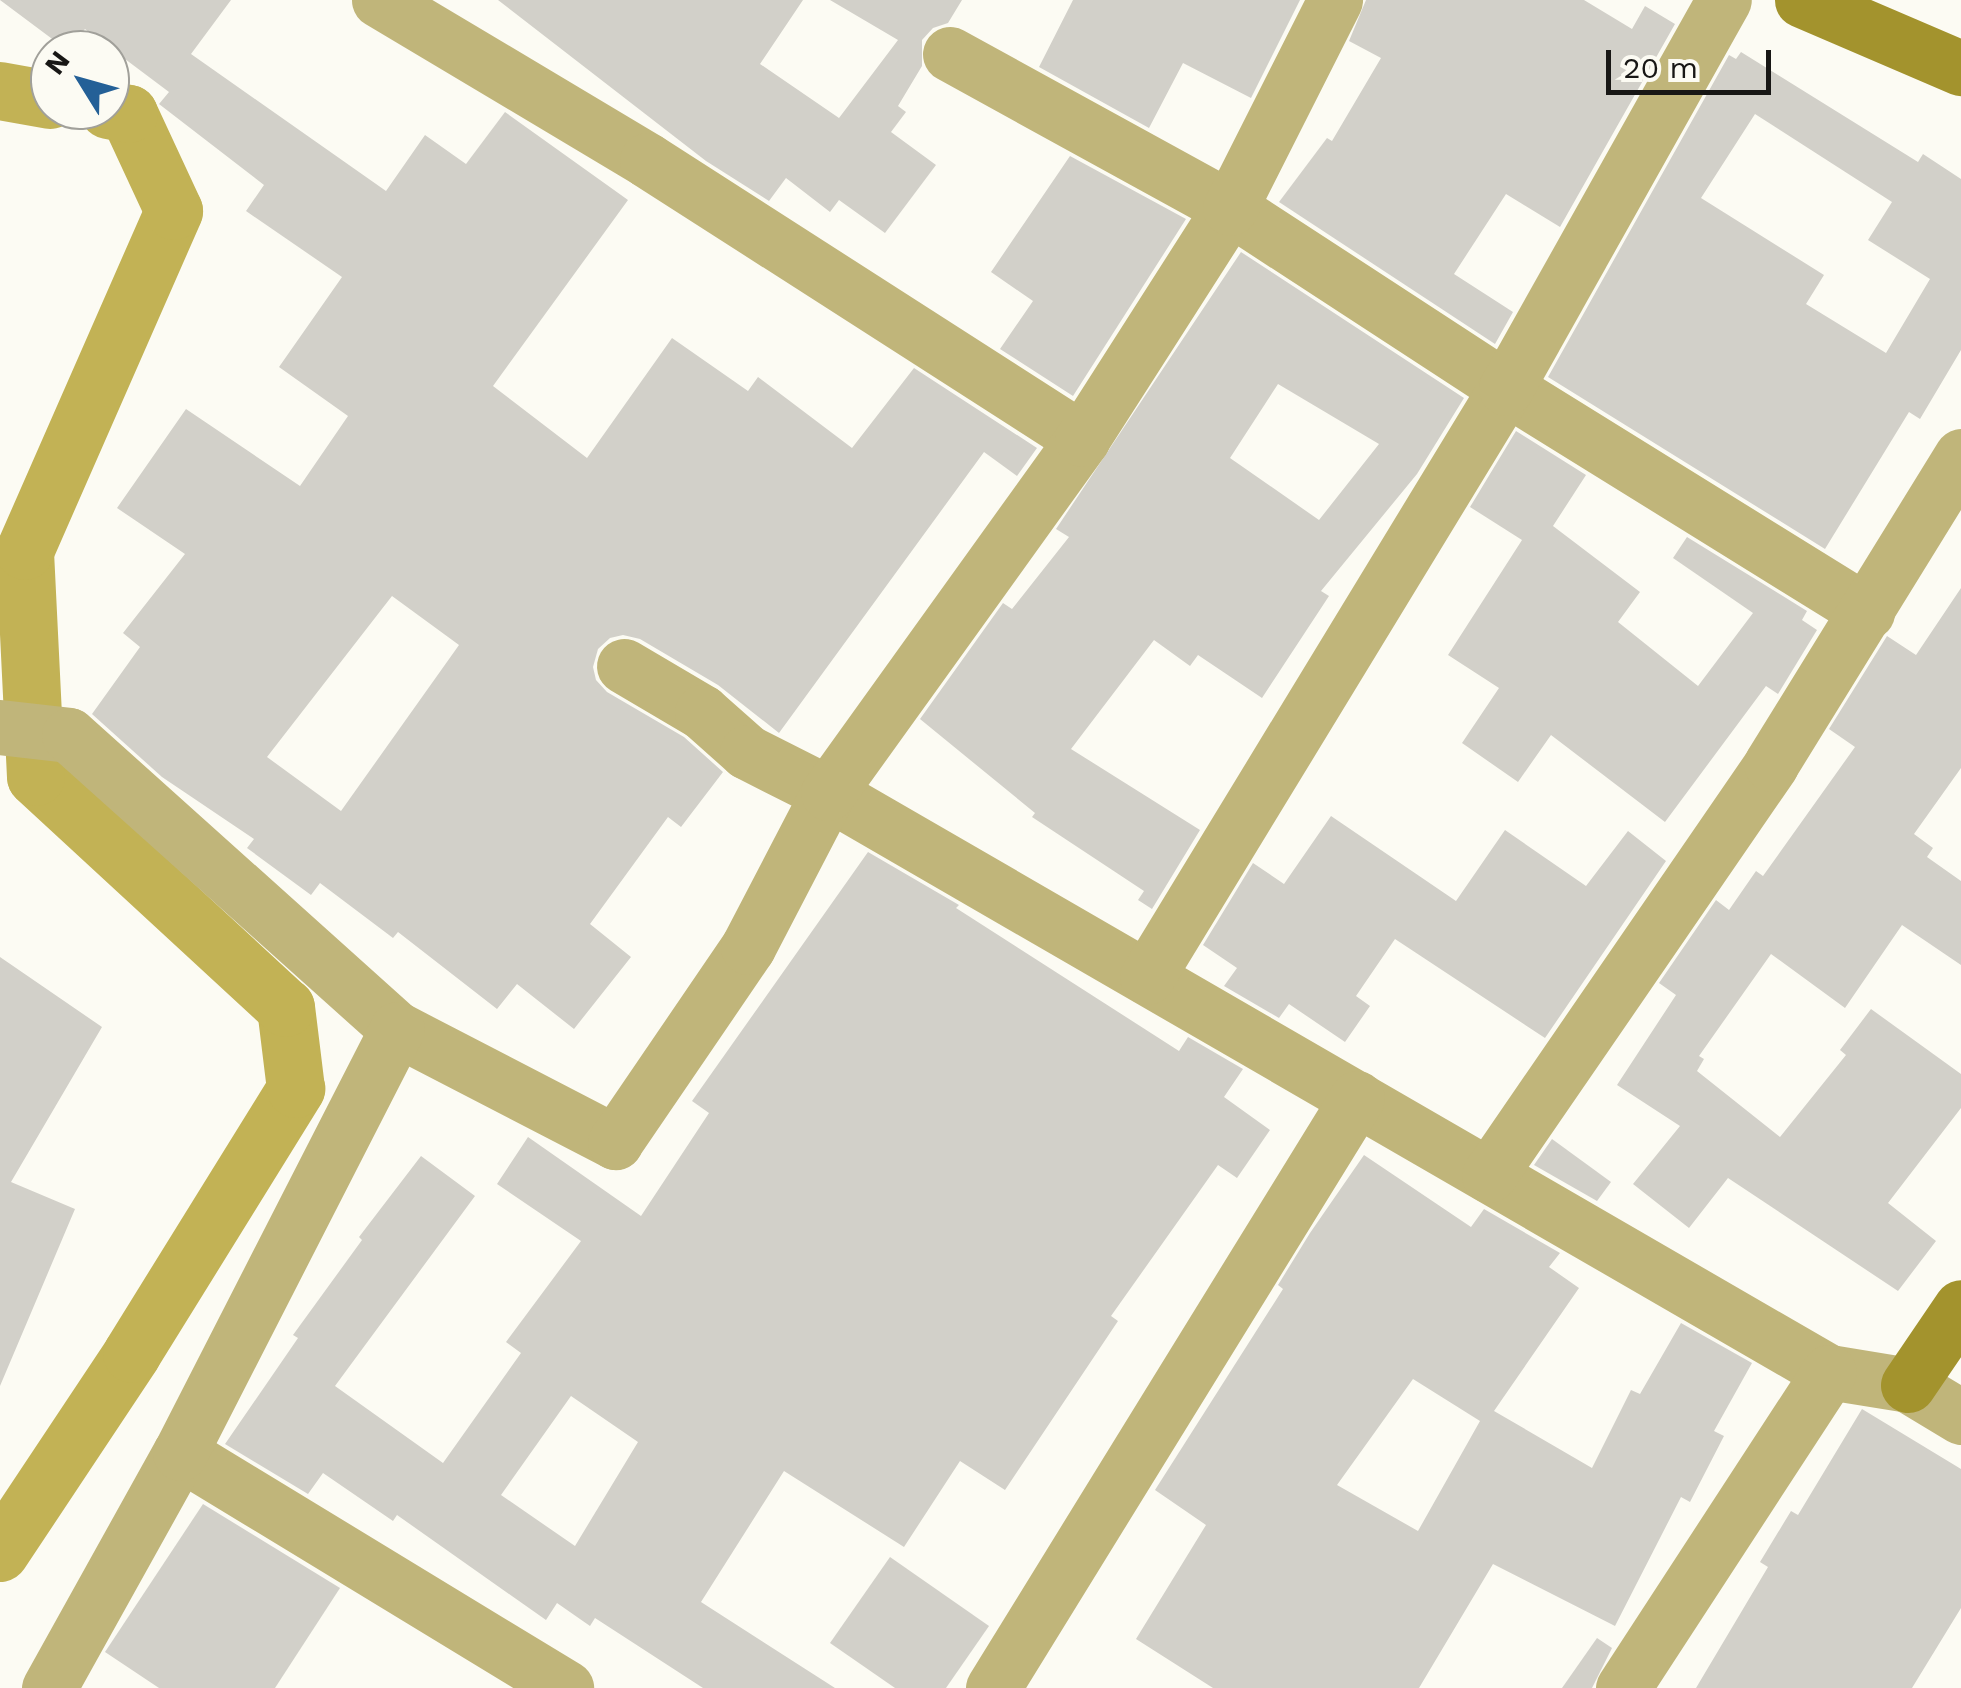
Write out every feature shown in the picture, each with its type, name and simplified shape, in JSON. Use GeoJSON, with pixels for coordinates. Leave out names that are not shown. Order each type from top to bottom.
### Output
{"type":"FeatureCollection","features":[{"type":"Feature","properties":{"kind":"main road"},"geometry":{"type":"LineString","coordinates":[[1802,0],[1961,68]]}},
{"type":"Feature","properties":{"kind":"main road"},"geometry":{"type":"LineString","coordinates":[[1908,1385],[1961,1307]]}},
{"type":"Feature","properties":{"kind":"street"},"geometry":{"type":"LineString","coordinates":[[379,0],[646,160],[1082,439]]}},
{"type":"Feature","properties":{"kind":"street"},"geometry":{"type":"LineString","coordinates":[[0,727],[69,735],[397,1029],[615,1142],[748,947],[828,793],[1082,439],[1230,208],[1336,0]]}},
{"type":"Feature","properties":{"kind":"street"},"geometry":{"type":"LineString","coordinates":[[1148,978],[1506,388],[1724,0]]}},
{"type":"Feature","properties":{"kind":"street"},"geometry":{"type":"LineString","coordinates":[[950,54],[1230,208],[1506,388],[1868,612]]}},
{"type":"Feature","properties":{"kind":"street"},"geometry":{"type":"LineString","coordinates":[[1490,1175],[1772,764],[1961,456]]}},
{"type":"Feature","properties":{"kind":"street"},"geometry":{"type":"LineString","coordinates":[[624,666],[702,712],[747,752],[828,793],[1830,1372],[1908,1385],[1961,1417]]}},
{"type":"Feature","properties":{"kind":"street"},"geometry":{"type":"LineString","coordinates":[[48,1688],[180,1452],[397,1029]]}},
{"type":"Feature","properties":{"kind":"street"},"geometry":{"type":"LineString","coordinates":[[993,1688],[1358,1098]]}},
{"type":"Feature","properties":{"kind":"street"},"geometry":{"type":"LineString","coordinates":[[1623,1688],[1830,1372]]}},
{"type":"Feature","properties":{"kind":"street"},"geometry":{"type":"LineString","coordinates":[[180,1452],[566,1688]]}},
{"type":"Feature","properties":{"kind":"building"},"geometry":{"type":"Polygon","coordinates":[[[0,0],[231,0],[191,54],[386,191],[425,135],[466,164],[505,112],[628,200],[493,386],[587,458],[672,338],[748,391],[758,377],[852,448],[914,368],[1037,448],[1017,476],[984,452],[779,733],[718,685],[640,639],[623,635],[610,638],[598,649],[593,667],[596,680],[607,692],[684,737],[723,772],[681,827],[668,817],[590,924],[631,957],[574,1029],[517,984],[497,1009],[398,932],[393,938],[320,883],[311,895],[247,848],[254,839],[162,777],[92,714],[140,647],[123,633],[185,554],[117,508],[186,409],[300,486],[348,416],[279,367],[342,277],[246,211],[264,185],[159,104],[169,92],[130,63],[130,30],[40,30],[0,0]],[[392,596],[267,757],[341,811],[459,645],[392,596]]]}},
{"type":"Feature","properties":{"kind":"building"},"geometry":{"type":"Polygon","coordinates":[[[498,0],[803,0],[760,64],[839,118],[898,40],[830,0],[962,0],[948,23],[933,28],[922,40],[922,66],[898,106],[906,112],[891,132],[936,165],[885,233],[839,200],[830,212],[786,178],[769,201],[706,161],[498,0]]]}},
{"type":"Feature","properties":{"kind":"building"},"geometry":{"type":"Polygon","coordinates":[[[1073,0],[1300,0],[1251,98],[1183,63],[1149,128],[1039,67],[1073,0]]]}},
{"type":"Feature","properties":{"kind":"building"},"geometry":{"type":"Polygon","coordinates":[[[1366,0],[1584,0],[1632,29],[1645,6],[1675,24],[1560,227],[1506,194],[1454,274],[1513,312],[1495,344],[1279,202],[1327,138],[1332,141],[1381,58],[1349,41],[1366,0]]]}},
{"type":"Feature","properties":{"kind":"building"},"geometry":{"type":"Polygon","coordinates":[[[1741,52],[1918,162],[1923,154],[1961,179],[1961,350],[1920,419],[1909,412],[1825,549],[1548,377],[1729,55],[1736,59],[1741,52]],[[1755,114],[1701,198],[1824,275],[1806,304],[1886,353],[1930,279],[1868,240],[1892,202],[1755,114]]]}},
{"type":"Feature","properties":{"kind":"building"},"geometry":{"type":"Polygon","coordinates":[[[1070,156],[1186,219],[1073,396],[1000,349],[1033,301],[991,272],[1070,156]]]}},
{"type":"Feature","properties":{"kind":"building"},"geometry":{"type":"Polygon","coordinates":[[[1241,252],[1464,398],[1417,474],[1321,591],[1329,596],[1262,698],[1198,655],[1190,666],[1154,640],[1071,749],[1200,830],[1152,909],[1138,900],[1144,891],[1032,817],[1035,813],[920,719],[1003,603],[1012,609],[1069,537],[1056,529],[1241,252]],[[1278,384],[1230,458],[1319,520],[1379,444],[1278,384]]]}},
{"type":"Feature","properties":{"kind":"building"},"geometry":{"type":"Polygon","coordinates":[[[1516,431],[1586,475],[1553,526],[1640,592],[1618,622],[1698,686],[1753,613],[1673,558],[1687,537],[1807,611],[1802,620],[1817,630],[1778,694],[1766,686],[1665,822],[1551,735],[1518,782],[1462,743],[1499,688],[1448,655],[1522,540],[1470,507],[1516,431]]]}},
{"type":"Feature","properties":{"kind":"building"},"geometry":{"type":"Polygon","coordinates":[[[1961,588],[1961,768],[1914,834],[1933,848],[1927,857],[1961,881],[1961,965],[1902,925],[1845,1008],[1771,954],[1699,1056],[1704,1059],[1697,1071],[1780,1137],[1846,1055],[1840,1050],[1871,1009],[1961,1074],[1961,1108],[1888,1203],[1936,1241],[1898,1291],[1728,1178],[1689,1228],[1633,1184],[1680,1126],[1617,1085],[1676,995],[1659,983],[1716,900],[1729,910],[1756,871],[1763,876],[1855,747],[1829,729],[1887,636],[1916,655],[1961,588]]]}},
{"type":"Feature","properties":{"kind":"building"},"geometry":{"type":"Polygon","coordinates":[[[1331,816],[1456,901],[1505,830],[1586,886],[1628,831],[1666,861],[1545,1038],[1395,939],[1356,996],[1370,1006],[1345,1042],[1289,1004],[1279,1018],[1224,986],[1237,968],[1203,945],[1253,863],[1284,884],[1331,816]]]}},
{"type":"Feature","properties":{"kind":"building"},"geometry":{"type":"Polygon","coordinates":[[[868,852],[959,905],[956,908],[1179,1051],[1188,1037],[1243,1069],[1224,1097],[1270,1130],[1237,1178],[1218,1165],[1111,1316],[1118,1321],[1005,1490],[960,1461],[904,1547],[784,1471],[701,1602],[835,1688],[703,1688],[595,1618],[590,1626],[557,1603],[546,1620],[397,1515],[393,1521],[323,1473],[308,1494],[225,1444],[298,1338],[293,1335],[362,1240],[359,1237],[421,1156],[475,1196],[335,1386],[443,1463],[521,1353],[506,1342],[581,1241],[497,1184],[528,1137],[641,1216],[709,1113],[692,1101],[868,852]],[[571,1396],[501,1495],[575,1546],[638,1442],[571,1396]]]}},
{"type":"Feature","properties":{"kind":"building"},"geometry":{"type":"Polygon","coordinates":[[[0,957],[102,1027],[11,1182],[75,1209],[0,1386],[0,957]]]}},
{"type":"Feature","properties":{"kind":"building"},"geometry":{"type":"Polygon","coordinates":[[[1552,1139],[1611,1182],[1597,1201],[1534,1165],[1552,1139]]]}},
{"type":"Feature","properties":{"kind":"building"},"geometry":{"type":"Polygon","coordinates":[[[1364,1155],[1471,1227],[1484,1209],[1560,1253],[1549,1267],[1579,1288],[1494,1411],[1592,1468],[1631,1390],[1640,1394],[1681,1323],[1752,1363],[1714,1431],[1724,1436],[1690,1502],[1681,1497],[1615,1626],[1493,1564],[1419,1688],[1213,1688],[1136,1639],[1206,1525],[1155,1490],[1283,1289],[1278,1285],[1364,1155]],[[1413,1379],[1337,1485],[1418,1531],[1480,1421],[1413,1379]]]}},
{"type":"Feature","properties":{"kind":"building"},"geometry":{"type":"Polygon","coordinates":[[[1862,1409],[1961,1469],[1961,1608],[1912,1688],[1696,1688],[1768,1567],[1760,1562],[1791,1511],[1798,1515],[1862,1409]]]}},
{"type":"Feature","properties":{"kind":"building"},"geometry":{"type":"Polygon","coordinates":[[[203,1504],[340,1588],[275,1688],[159,1688],[105,1652],[203,1504]]]}},
{"type":"Feature","properties":{"kind":"building"},"geometry":{"type":"Polygon","coordinates":[[[890,1557],[989,1626],[946,1688],[895,1688],[830,1643],[890,1557]]]}},
{"type":"Feature","properties":{"kind":"building"},"geometry":{"type":"Polygon","coordinates":[[[1597,1638],[1612,1648],[1592,1688],[1562,1688],[1597,1638]]]}},
{"type":"Feature","properties":{"kind":"waterway"},"geometry":{"type":"LineString","coordinates":[[0,91],[30,96]]}},
{"type":"Feature","properties":{"kind":"waterway"},"geometry":{"type":"LineString","coordinates":[[0,1553],[132,1354],[296,1089],[286,1008],[36,777],[25,551],[174,211],[130,116]]}}]}
